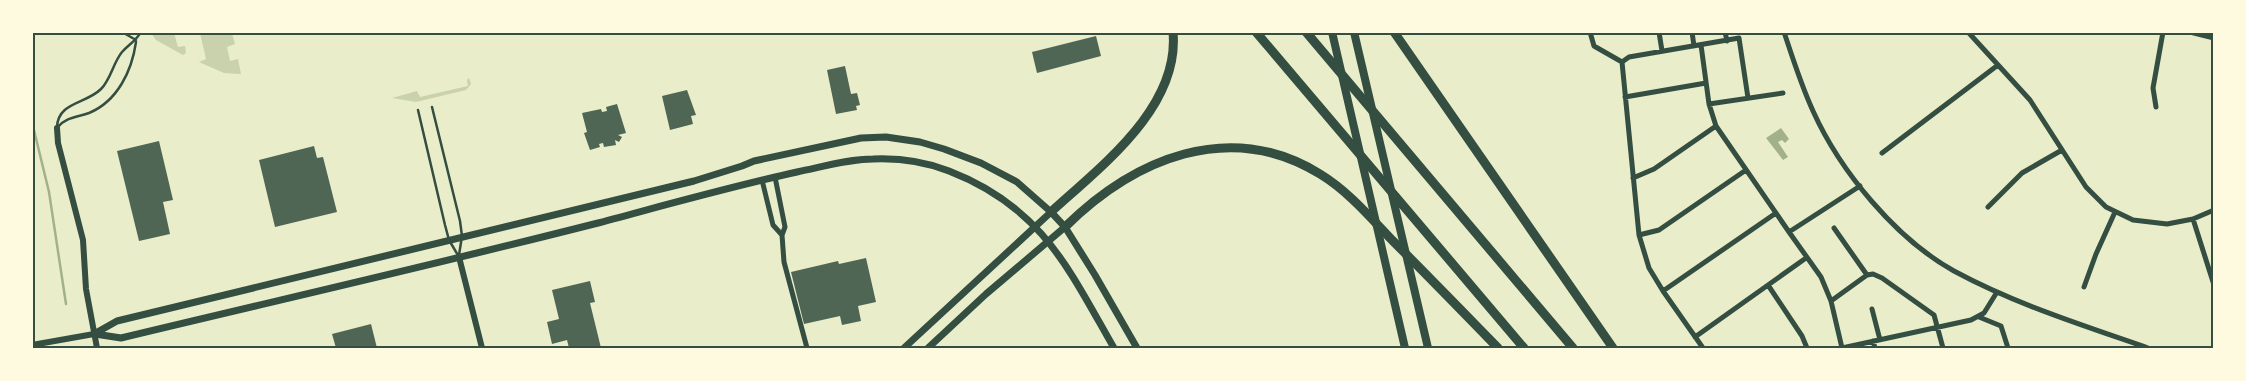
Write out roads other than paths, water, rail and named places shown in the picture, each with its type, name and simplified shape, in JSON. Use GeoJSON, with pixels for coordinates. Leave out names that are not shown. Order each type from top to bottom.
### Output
{"type":"FeatureCollection","features":[{"type":"Feature","properties":{"kind":"highway"},"geometry":{"type":"LineString","coordinates":[[1051,212],[1123,145],[1152,109],[1168,73],[1172,58],[1173,32]]}},
{"type":"Feature","properties":{"kind":"highway"},"geometry":{"type":"LineString","coordinates":[[1256,32],[1524,348]]}},
{"type":"Feature","properties":{"kind":"highway"},"geometry":{"type":"LineString","coordinates":[[1394,32],[1613,348]]}},
{"type":"Feature","properties":{"kind":"highway"},"geometry":{"type":"LineString","coordinates":[[1308,35],[1573,348]]}},
{"type":"Feature","properties":{"kind":"highway"},"geometry":{"type":"LineString","coordinates":[[1065,227],[1104,195],[1136,173],[1171,156],[1197,150],[1229,147],[1277,155],[1314,170],[1343,190],[1498,348]]}},
{"type":"Feature","properties":{"kind":"main road"},"geometry":{"type":"LineString","coordinates":[[1332,32],[1406,348]]}},
{"type":"Feature","properties":{"kind":"main road"},"geometry":{"type":"LineString","coordinates":[[1354,32],[1428,348]]}},
{"type":"Feature","properties":{"kind":"main road"},"geometry":{"type":"LineString","coordinates":[[94,334],[117,321],[694,181],[771,156],[861,138],[886,137],[944,148],[981,163],[1017,182],[1065,227],[1095,275],[1136,348]]}},
{"type":"Feature","properties":{"kind":"main road"},"geometry":{"type":"LineString","coordinates":[[94,334],[121,338],[762,180],[850,161],[874,158],[929,165],[948,171],[999,196],[1019,210],[1059,254],[1114,348]]}},
{"type":"Feature","properties":{"kind":"main road"},"geometry":{"type":"LineString","coordinates":[[904,348],[1051,212]]}},
{"type":"Feature","properties":{"kind":"main road"},"geometry":{"type":"LineString","coordinates":[[928,348],[986,294],[1065,227]]}},
{"type":"Feature","properties":{"kind":"street"},"geometry":{"type":"LineString","coordinates":[[1590,32],[1594,46],[1622,62]]}},
{"type":"Feature","properties":{"kind":"street"},"geometry":{"type":"LineString","coordinates":[[1659,32],[1662,51]]}},
{"type":"Feature","properties":{"kind":"street"},"geometry":{"type":"LineString","coordinates":[[1692,32],[1694,46]]}},
{"type":"Feature","properties":{"kind":"street"},"geometry":{"type":"LineString","coordinates":[[1725,32],[1727,41]]}},
{"type":"Feature","properties":{"kind":"street"},"geometry":{"type":"LineString","coordinates":[[1784,32],[1813,112],[1839,158],[1888,218],[1913,241],[1952,270],[1997,292],[2029,306],[2148,348]]}},
{"type":"Feature","properties":{"kind":"street"},"geometry":{"type":"LineString","coordinates":[[1968,32],[2030,100],[2086,187],[2098,201],[2115,212],[2133,220],[2151,224],[2167,224],[2193,219],[2214,210]]}},
{"type":"Feature","properties":{"kind":"street"},"geometry":{"type":"LineString","coordinates":[[2156,107],[2153,88],[2163,32]]}},
{"type":"Feature","properties":{"kind":"street"},"geometry":{"type":"LineString","coordinates":[[2190,32],[2214,38]]}},
{"type":"Feature","properties":{"kind":"street"},"geometry":{"type":"LineString","coordinates":[[1622,62],[1629,57],[1740,38],[1748,98]]}},
{"type":"Feature","properties":{"kind":"street"},"geometry":{"type":"LineString","coordinates":[[1701,45],[1709,104],[1716,126],[1820,277],[1830,300],[1841,348],[1979,317],[1984,313],[1997,292]]}},
{"type":"Feature","properties":{"kind":"street"},"geometry":{"type":"LineString","coordinates":[[1622,62],[1639,235],[1649,268],[1662,291],[1702,348]]}},
{"type":"Feature","properties":{"kind":"street"},"geometry":{"type":"LineString","coordinates":[[1882,154],[1998,65]]}},
{"type":"Feature","properties":{"kind":"street"},"geometry":{"type":"LineString","coordinates":[[1625,96],[1706,83]]}},
{"type":"Feature","properties":{"kind":"street"},"geometry":{"type":"LineString","coordinates":[[1709,104],[1783,93]]}},
{"type":"Feature","properties":{"kind":"street"},"geometry":{"type":"LineString","coordinates":[[1633,178],[1654,169],[1716,126]]}},
{"type":"Feature","properties":{"kind":"street"},"geometry":{"type":"LineString","coordinates":[[56,128],[83,240],[86,289],[97,348]]}},
{"type":"Feature","properties":{"kind":"street"},"geometry":{"type":"LineString","coordinates":[[1988,207],[2008,184],[2062,150]]}},
{"type":"Feature","properties":{"kind":"street"},"geometry":{"type":"LineString","coordinates":[[1639,235],[1659,230],[1746,170]]}},
{"type":"Feature","properties":{"kind":"street"},"geometry":{"type":"LineString","coordinates":[[775,177],[785,227],[782,235],[784,262],[807,348]]}},
{"type":"Feature","properties":{"kind":"street"},"geometry":{"type":"LineString","coordinates":[[762,180],[773,224],[782,235]]}},
{"type":"Feature","properties":{"kind":"street"},"geometry":{"type":"LineString","coordinates":[[1789,232],[1834,205],[1860,186]]}},
{"type":"Feature","properties":{"kind":"street"},"geometry":{"type":"LineString","coordinates":[[2084,287],[2115,212]]}},
{"type":"Feature","properties":{"kind":"street"},"geometry":{"type":"LineString","coordinates":[[1662,291],[1776,213]]}},
{"type":"Feature","properties":{"kind":"street"},"geometry":{"type":"LineString","coordinates":[[2193,219],[2214,285]]}},
{"type":"Feature","properties":{"kind":"street"},"geometry":{"type":"LineString","coordinates":[[1834,228],[1867,276]]}},
{"type":"Feature","properties":{"kind":"street"},"geometry":{"type":"LineString","coordinates":[[459,256],[482,348]]}},
{"type":"Feature","properties":{"kind":"street"},"geometry":{"type":"LineString","coordinates":[[1695,337],[1806,258]]}},
{"type":"Feature","properties":{"kind":"street"},"geometry":{"type":"LineString","coordinates":[[1830,300],[1873,274],[1882,278],[1934,315],[1943,348]]}},
{"type":"Feature","properties":{"kind":"street"},"geometry":{"type":"LineString","coordinates":[[1768,285],[1802,336],[1807,348]]}},
{"type":"Feature","properties":{"kind":"street"},"geometry":{"type":"LineString","coordinates":[[1872,309],[1880,340]]}},
{"type":"Feature","properties":{"kind":"street"},"geometry":{"type":"LineString","coordinates":[[1979,317],[2001,326],[2008,348]]}},
{"type":"Feature","properties":{"kind":"street"},"geometry":{"type":"LineString","coordinates":[[32,345],[94,334]]}},
{"type":"Feature","properties":{"kind":"street"},"geometry":{"type":"LineString","coordinates":[[1873,341],[1875,348]]}},
{"type":"Feature","properties":{"kind":"lane"},"geometry":{"type":"LineString","coordinates":[[122,32],[137,40]]}},
{"type":"Feature","properties":{"kind":"lane"},"geometry":{"type":"LineString","coordinates":[[56,128],[65,120],[97,108],[114,96],[134,57],[137,40],[141,32]]}},
{"type":"Feature","properties":{"kind":"lane"},"geometry":{"type":"LineString","coordinates":[[56,128],[57,119],[62,110],[88,99],[102,88],[122,52],[137,40]]}},
{"type":"Feature","properties":{"kind":"lane"},"geometry":{"type":"LineString","coordinates":[[432,107],[462,236],[459,256]]}},
{"type":"Feature","properties":{"kind":"lane"},"geometry":{"type":"LineString","coordinates":[[418,110],[450,240],[459,256]]}},
{"type":"Feature","properties":{"kind":"waterway"},"geometry":{"type":"LineString","coordinates":[[32,122],[49,192],[66,304]]}}]}
